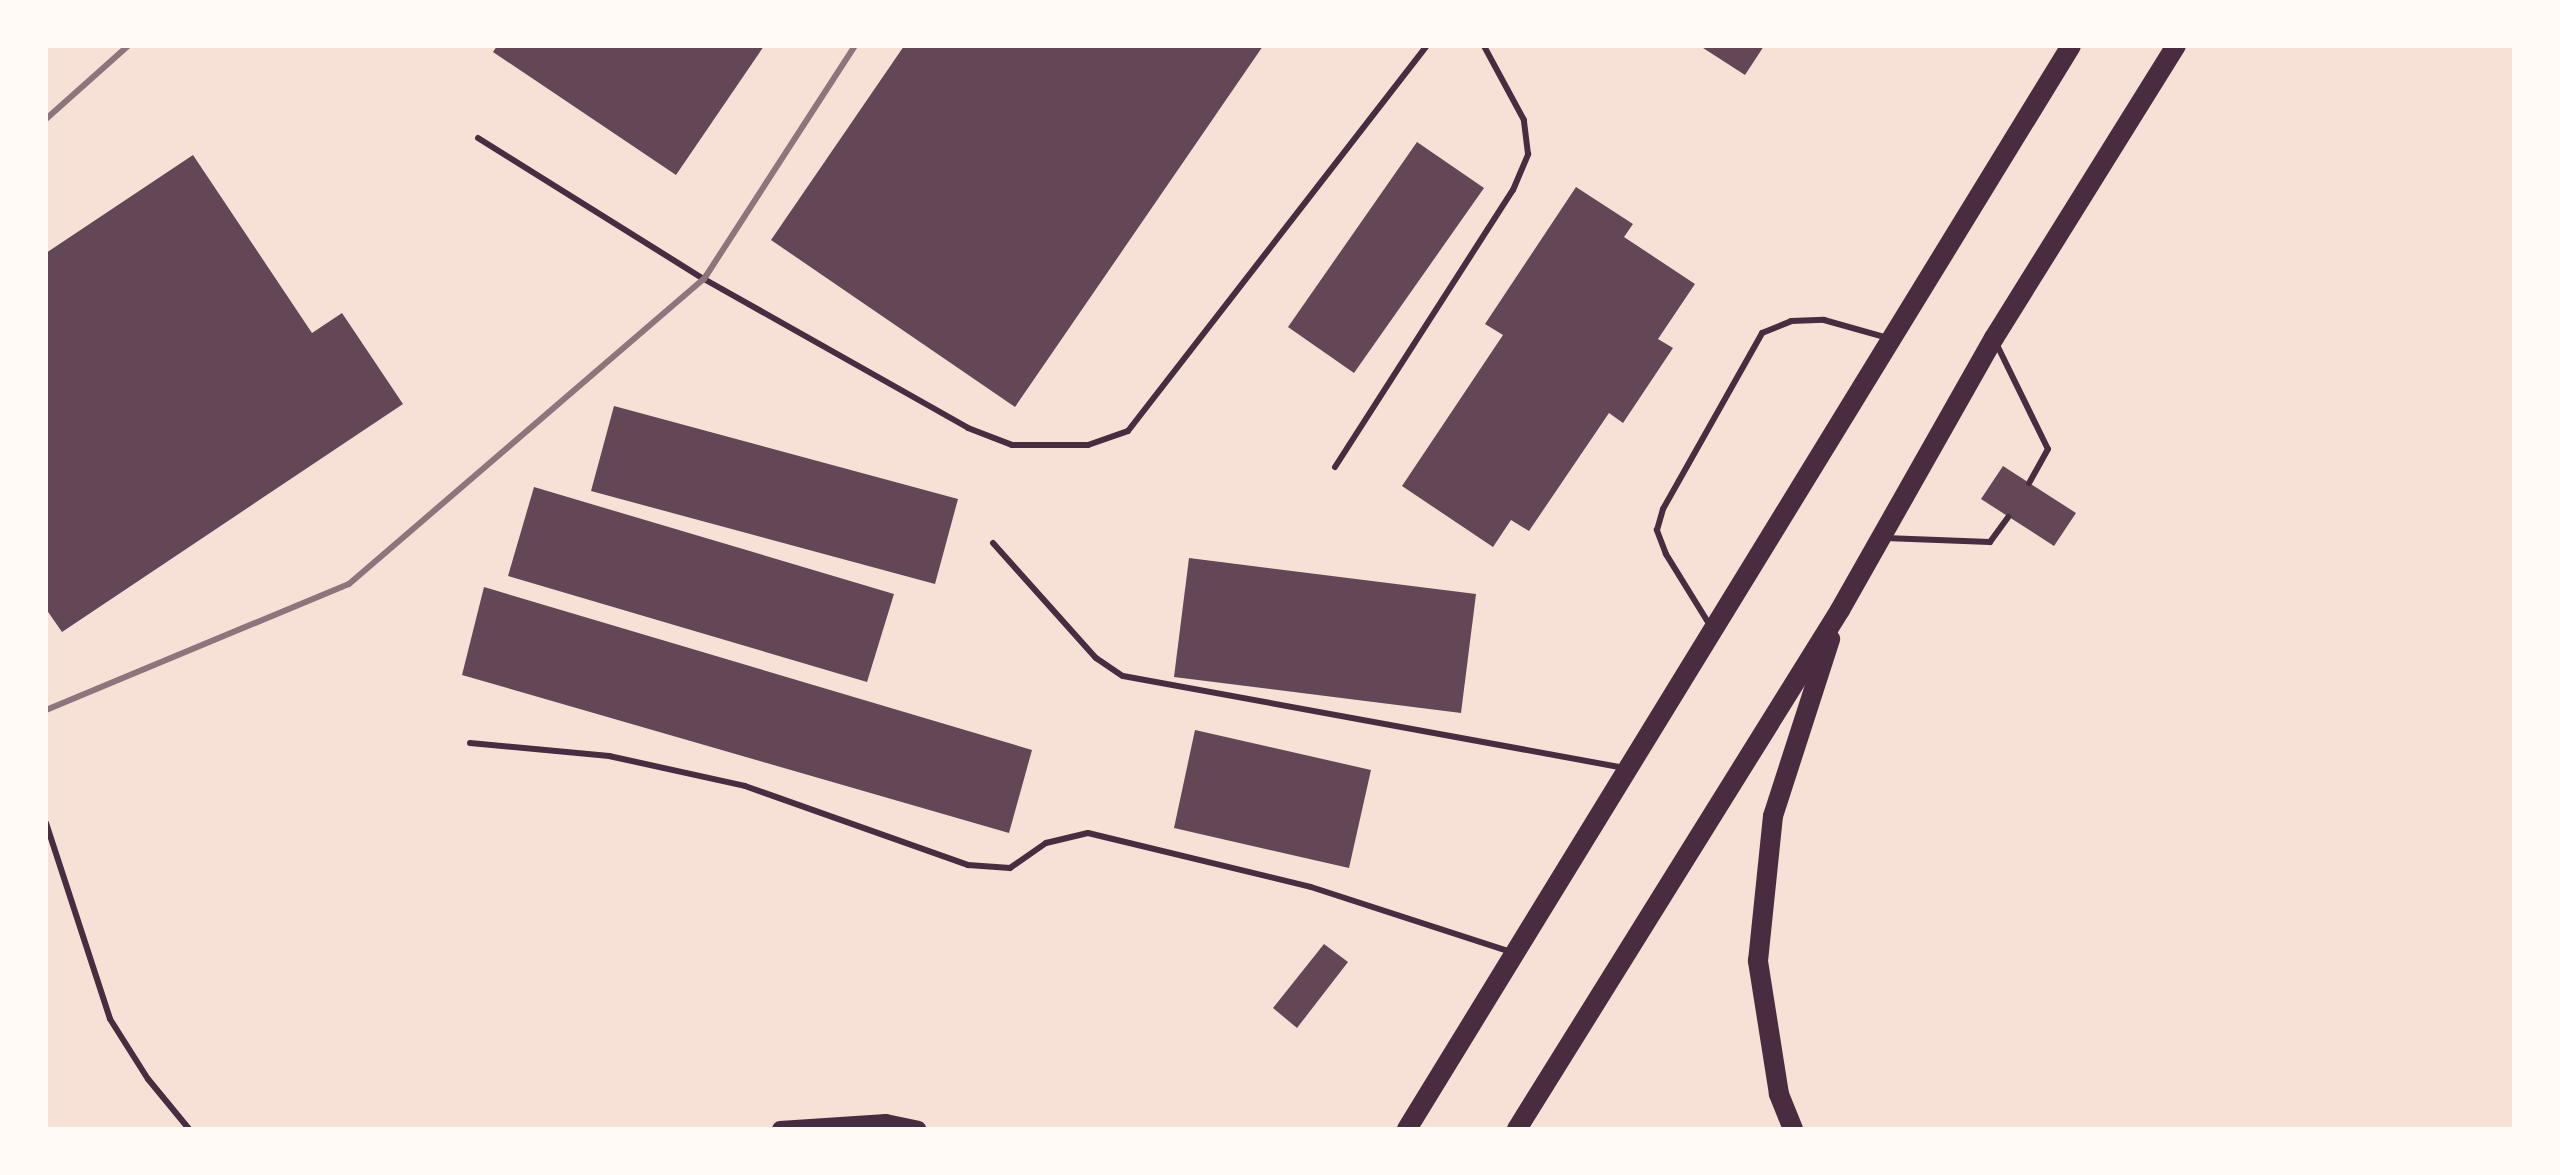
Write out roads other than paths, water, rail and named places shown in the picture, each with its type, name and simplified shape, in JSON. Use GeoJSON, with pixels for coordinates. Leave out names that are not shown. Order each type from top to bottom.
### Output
{"type":"FeatureCollection","features":[{"type":"Feature","properties":{"kind":"main road"},"geometry":{"type":"LineString","coordinates":[[1411,1122],[2071,46]]}},
{"type":"Feature","properties":{"kind":"main road"},"geometry":{"type":"LineString","coordinates":[[1517,1129],[1840,610],[1878,538],[1994,338],[2176,46]]}},
{"type":"Feature","properties":{"kind":"main road"},"geometry":{"type":"LineString","coordinates":[[1793,1129],[1779,1094],[1758,961],[1773,816],[1840,610]]}},
{"type":"Feature","properties":{"kind":"main road"},"geometry":{"type":"LineString","coordinates":[[780,1129],[886,1122],[918,1129]]}},
{"type":"Feature","properties":{"kind":"lane"},"geometry":{"type":"LineString","coordinates":[[478,138],[704,279],[968,428],[1012,445],[1088,445],[1128,431],[1427,46]]}},
{"type":"Feature","properties":{"kind":"lane"},"geometry":{"type":"LineString","coordinates":[[1335,467],[1513,190],[1528,154],[1524,120],[1484,46]]}},
{"type":"Feature","properties":{"kind":"lane"},"geometry":{"type":"LineString","coordinates":[[1713,630],[1666,554],[1657,530],[1663,509],[1762,333],[1791,321],[1824,320],[1891,339]]}},
{"type":"Feature","properties":{"kind":"lane"},"geometry":{"type":"LineString","coordinates":[[1994,338],[2048,449],[2029,483]]}},
{"type":"Feature","properties":{"kind":"lane"},"geometry":{"type":"LineString","coordinates":[[1878,538],[1990,542],[2008,517]]}},
{"type":"Feature","properties":{"kind":"lane"},"geometry":{"type":"LineString","coordinates":[[993,543],[1096,658],[1123,676],[1629,768]]}},
{"type":"Feature","properties":{"kind":"lane"},"geometry":{"type":"LineString","coordinates":[[470,743],[609,756],[745,786],[968,865],[1010,868],[1046,843],[1088,833],[1311,887],[1514,953]]}},
{"type":"Feature","properties":{"kind":"lane"},"geometry":{"type":"LineString","coordinates":[[46,823],[110,1019],[148,1079],[189,1129]]}},
{"type":"Feature","properties":{"kind":"railway"},"geometry":{"type":"LineString","coordinates":[[46,119],[128,46]]}},
{"type":"Feature","properties":{"kind":"railway"},"geometry":{"type":"LineString","coordinates":[[46,710],[349,584],[704,279],[855,46]]}}]}
